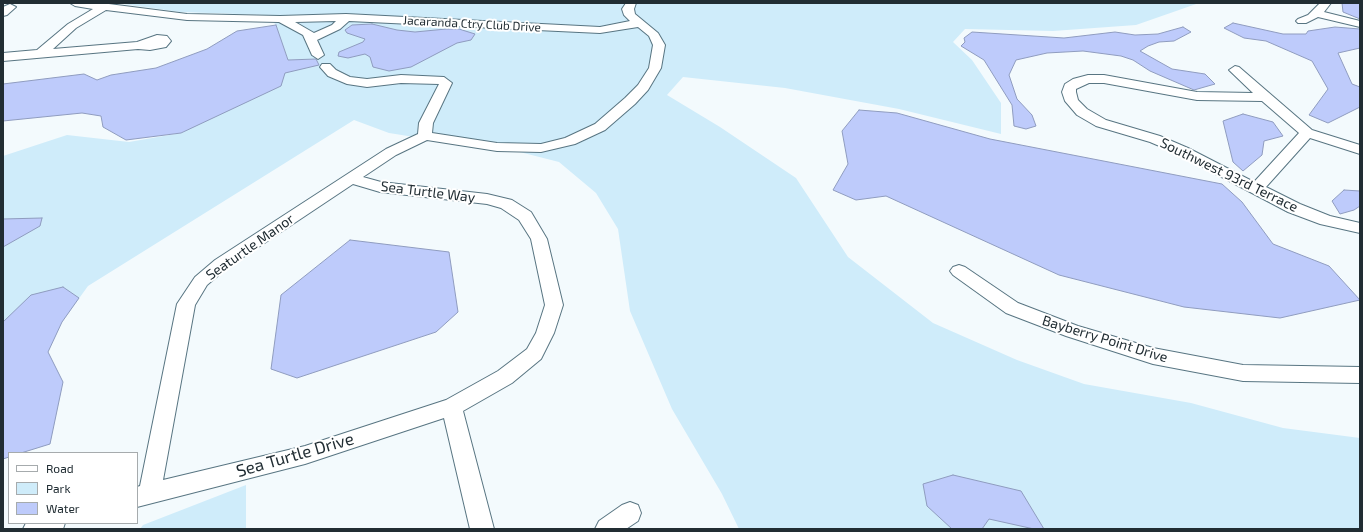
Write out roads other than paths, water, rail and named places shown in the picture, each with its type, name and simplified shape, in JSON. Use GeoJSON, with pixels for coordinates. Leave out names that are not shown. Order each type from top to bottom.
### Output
{"type":"FeatureCollection","features":[{"type":"Feature","properties":{"kind":"street"},"geometry":{"type":"LineString","coordinates":[[75,3],[102,8],[187,17],[280,19],[310,36],[318,55]]}},
{"type":"Feature","properties":{"kind":"street"},"geometry":{"type":"LineString","coordinates":[[326,67],[332,74],[347,80],[367,83],[401,79],[440,80],[446,83],[426,123],[425,136],[496,147],[541,148],[570,141],[600,127],[624,107],[642,87],[655,68],[659,44],[654,35],[645,26],[630,15],[628,9],[631,3]]}},
{"type":"Feature","properties":{"kind":"street"},"geometry":{"type":"LineString","coordinates":[[1302,21],[1316,13],[1326,3]]}},
{"type":"Feature","properties":{"kind":"street"},"geometry":{"type":"LineString","coordinates":[[42,52],[72,26],[102,8]]}},
{"type":"Feature","properties":{"kind":"street"},"geometry":{"type":"LineString","coordinates":[[1316,13],[1360,24]]}},
{"type":"Feature","properties":{"kind":"street"},"geometry":{"type":"LineString","coordinates":[[310,36],[336,27],[346,17]]}},
{"type":"Feature","properties":{"kind":"street","name":"Jacaranda Ctry Club Drive"},"geometry":{"type":"LineString","coordinates":[[280,19],[346,17],[600,30],[640,23]]}},
{"type":"Feature","properties":{"kind":"street"},"geometry":{"type":"LineString","coordinates":[[310,36],[330,26],[332,21],[330,18]]}},
{"type":"Feature","properties":{"kind":"street"},"geometry":{"type":"LineString","coordinates":[[3,57],[42,52],[138,45]]}},
{"type":"Feature","properties":{"kind":"street"},"geometry":{"type":"LineString","coordinates":[[1235,70],[1307,133],[1360,150]]}},
{"type":"Feature","properties":{"kind":"street","name":"Southwest 93rd Terrace"},"geometry":{"type":"LineString","coordinates":[[1265,97],[1197,96],[1104,79],[1088,79],[1078,82],[1070,87],[1069,92],[1072,101],[1082,112],[1101,123],[1155,139],[1183,151],[1294,208],[1326,220],[1360,228]]}},
{"type":"Feature","properties":{"kind":"street"},"geometry":{"type":"LineString","coordinates":[[1256,189],[1307,133]]}},
{"type":"Feature","properties":{"kind":"street","name":"Seaturtle Manor"},"geometry":{"type":"LineString","coordinates":[[144,495],[186,304],[201,281],[221,264],[350,178],[391,152],[425,136]]}},
{"type":"Feature","properties":{"kind":"street","name":"Sea Turtle Way"},"geometry":{"type":"LineString","coordinates":[[350,178],[380,187],[487,199],[506,204],[525,216],[539,239],[554,306],[545,333],[534,354],[505,377],[452,407]]}},
{"type":"Feature","properties":{"kind":"street","name":"Bayberry Point Drive"},"geometry":{"type":"LineString","coordinates":[[959,271],[1012,308],[1074,331],[1153,356],[1243,373],[1360,375]]}},
{"type":"Feature","properties":{"kind":"street"},"geometry":{"type":"LineString","coordinates":[[452,407],[482,529]]}},
{"type":"Feature","properties":{"kind":"street","name":"Sea Turtle Drive"},"geometry":{"type":"LineString","coordinates":[[144,495],[305,455],[452,407]]}},
{"type":"Feature","properties":{"kind":"street"},"geometry":{"type":"LineString","coordinates":[[607,529],[630,513]]}},
{"type":"Feature","properties":{"kind":"street"},"geometry":{"type":"LineString","coordinates":[[35,529],[51,524]]}},
{"type":"Feature","properties":{"kind":"water"},"geometry":{"type":"Polygon","coordinates":[[[1342,3],[1360,3],[1360,19],[1343,12],[1342,3]]]}},
{"type":"Feature","properties":{"kind":"water"},"geometry":{"type":"Polygon","coordinates":[[[1233,23],[1283,34],[1306,34],[1308,31],[1335,27],[1360,29],[1360,48],[1338,53],[1352,84],[1360,87],[1360,107],[1328,123],[1309,115],[1328,89],[1312,61],[1266,41],[1244,38],[1224,28],[1233,23]]]}},
{"type":"Feature","properties":{"kind":"water"},"geometry":{"type":"Polygon","coordinates":[[[372,24],[397,30],[415,32],[459,29],[475,34],[471,40],[457,43],[411,67],[389,71],[373,67],[370,57],[365,54],[348,58],[338,56],[339,52],[363,42],[365,39],[347,33],[345,30],[352,25],[372,24]]]}},
{"type":"Feature","properties":{"kind":"water"},"geometry":{"type":"Polygon","coordinates":[[[276,25],[288,60],[316,59],[319,65],[285,73],[281,86],[181,133],[126,140],[103,127],[101,116],[82,113],[3,121],[3,84],[84,74],[97,80],[111,75],[156,68],[207,49],[237,31],[276,25]]]}},
{"type":"Feature","properties":{"kind":"water"},"geometry":{"type":"Polygon","coordinates":[[[1183,27],[1191,32],[1174,41],[1159,42],[1140,51],[1172,69],[1205,74],[1215,84],[1194,90],[1150,71],[1133,60],[1121,56],[1083,51],[1047,53],[1016,60],[1009,75],[1017,99],[1032,115],[1036,126],[1026,129],[1014,126],[1012,105],[984,60],[961,46],[965,42],[964,38],[972,32],[1064,38],[1115,32],[1135,35],[1158,34],[1183,27]]]}},
{"type":"Feature","properties":{"kind":"water"},"geometry":{"type":"Polygon","coordinates":[[[859,110],[897,113],[990,139],[1222,184],[1242,202],[1273,244],[1329,266],[1360,300],[1280,318],[1184,307],[1059,275],[886,196],[856,200],[833,190],[848,164],[842,131],[859,110]]]}},
{"type":"Feature","properties":{"kind":"water"},"geometry":{"type":"Polygon","coordinates":[[[1243,114],[1273,122],[1283,136],[1264,141],[1262,155],[1243,171],[1233,162],[1223,121],[1243,114]]]}},
{"type":"Feature","properties":{"kind":"water"},"geometry":{"type":"Polygon","coordinates":[[[1344,190],[1360,191],[1360,206],[1354,210],[1340,214],[1332,201],[1344,190]]]}},
{"type":"Feature","properties":{"kind":"water"},"geometry":{"type":"Polygon","coordinates":[[[42,218],[40,226],[3,247],[3,219],[42,218]]]}},
{"type":"Feature","properties":{"kind":"water"},"geometry":{"type":"Polygon","coordinates":[[[350,240],[449,252],[458,312],[436,332],[297,378],[271,369],[281,295],[350,240]]]}},
{"type":"Feature","properties":{"kind":"water"},"geometry":{"type":"Polygon","coordinates":[[[63,287],[79,298],[62,322],[48,352],[63,382],[50,444],[24,452],[8,452],[8,457],[3,459],[3,322],[31,295],[63,287]]]}},
{"type":"Feature","properties":{"kind":"water"},"geometry":{"type":"Polygon","coordinates":[[[953,475],[1021,491],[1044,529],[1034,529],[989,519],[982,529],[952,529],[927,506],[923,484],[953,475]]]}}]}
